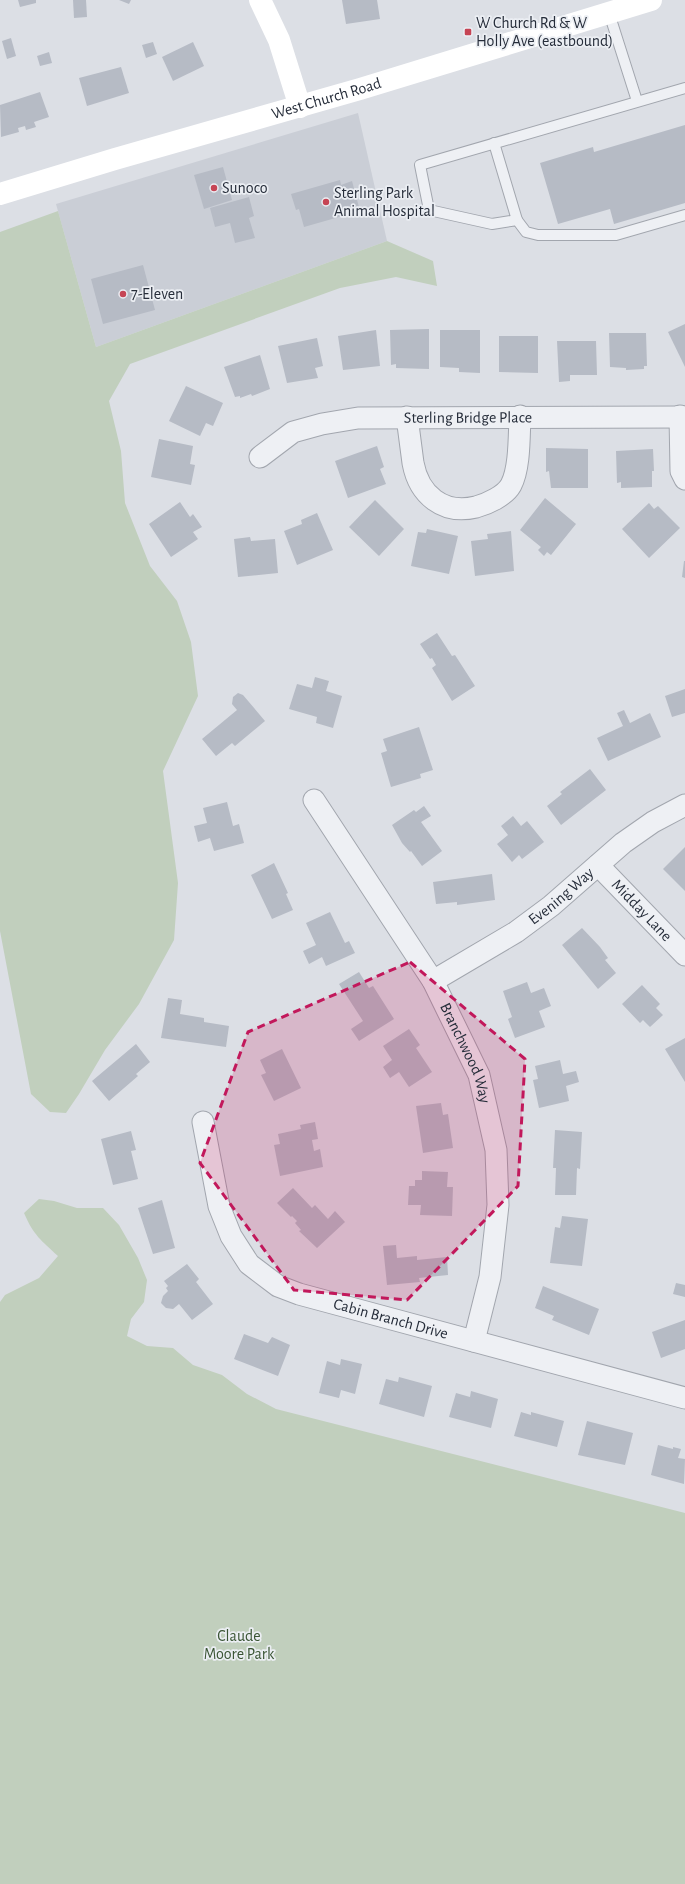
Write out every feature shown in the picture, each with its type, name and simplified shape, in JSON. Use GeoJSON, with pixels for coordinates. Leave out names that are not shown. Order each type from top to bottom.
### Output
{"type":"FeatureCollection","features":[{"type":"Feature","properties":{"kind":"main road"},"geometry":{"type":"LineString","coordinates":[[260,0],[279,40],[300,107]]}},
{"type":"Feature","properties":{"kind":"main road","name":"West Church Road"},"geometry":{"type":"LineString","coordinates":[[0,194],[115,159],[300,107],[651,0]]}},
{"type":"Feature","properties":{"kind":"street"},"geometry":{"type":"LineString","coordinates":[[407,418],[413,463],[417,476],[426,491],[435,502],[450,509],[465,510],[490,503],[510,486],[516,473],[520,416]]}},
{"type":"Feature","properties":{"kind":"street","name":"Sterling Bridge Place"},"geometry":{"type":"LineString","coordinates":[[260,457],[293,432],[322,424],[358,418],[682,416]]}},
{"type":"Feature","properties":{"kind":"street"},"geometry":{"type":"LineString","coordinates":[[682,416],[681,471],[685,480]]}},
{"type":"Feature","properties":{"kind":"street","name":"Branchwood Way"},"geometry":{"type":"LineString","coordinates":[[314,800],[433,981],[479,1075],[496,1150],[498,1205],[490,1277],[474,1341]]}},
{"type":"Feature","properties":{"kind":"street","name":"Evening Way"},"geometry":{"type":"LineString","coordinates":[[433,981],[516,932],[551,906],[623,843],[653,822],[685,805]]}},
{"type":"Feature","properties":{"kind":"street","name":"Midday Lane"},"geometry":{"type":"LineString","coordinates":[[598,865],[685,955]]}},
{"type":"Feature","properties":{"kind":"street","name":"Cabin Branch Drive"},"geometry":{"type":"LineString","coordinates":[[203,1122],[219,1206],[231,1236],[249,1264],[278,1286],[300,1294],[685,1398]]}},
{"type":"Feature","properties":{"kind":"lane"},"geometry":{"type":"LineString","coordinates":[[609,13],[637,102]]}},
{"type":"Feature","properties":{"kind":"lane"},"geometry":{"type":"LineString","coordinates":[[517,220],[492,224],[429,210],[420,165],[685,88]]}},
{"type":"Feature","properties":{"kind":"lane"},"geometry":{"type":"LineString","coordinates":[[494,143],[517,220],[526,232],[538,235],[616,235],[685,215]]}},
{"type":"Feature","properties":{"kind":"highlighted area"},"geometry":{"type":"Polygon","coordinates":[[[410,962],[525,1059],[518,1186],[407,1300],[294,1290],[200,1163],[248,1032],[410,962]]]}},
{"type":"Feature","properties":{"kind":"shaded area"},"geometry":{"type":"Polygon","coordinates":[[[358,113],[387,241],[96,347],[56,204],[358,113]]]}},
{"type":"Feature","properties":{"kind":"green space"},"geometry":{"type":"Polygon","coordinates":[[[58,211],[96,347],[387,241],[433,261],[437,286],[396,277],[340,288],[130,364],[109,401],[121,451],[125,503],[150,566],[177,601],[191,642],[198,696],[163,771],[178,883],[174,940],[139,1004],[105,1050],[66,1113],[50,1112],[31,1094],[0,931],[0,232],[58,211]]]}},
{"type":"Feature","properties":{"kind":"green space","name":"Claude Moore Park"},"geometry":{"type":"Polygon","coordinates":[[[39,1199],[54,1201],[77,1208],[103,1208],[119,1225],[138,1258],[147,1280],[144,1302],[131,1319],[127,1336],[147,1346],[173,1348],[193,1365],[222,1375],[247,1394],[276,1409],[685,1513],[685,1884],[0,1884],[0,1302],[5,1295],[39,1278],[58,1256],[42,1241],[24,1213],[39,1199]]]}},
{"type":"Feature","properties":{"kind":"building"},"geometry":{"type":"Polygon","coordinates":[[[18,0],[36,0],[36,3],[20,7],[18,0]]]}},
{"type":"Feature","properties":{"kind":"building"},"geometry":{"type":"Polygon","coordinates":[[[73,0],[86,0],[87,17],[74,18],[73,0]]]}},
{"type":"Feature","properties":{"kind":"building"},"geometry":{"type":"Polygon","coordinates":[[[119,0],[131,0],[129,4],[119,0]]]}},
{"type":"Feature","properties":{"kind":"building"},"geometry":{"type":"Polygon","coordinates":[[[342,0],[377,0],[380,19],[346,24],[342,0]]]}},
{"type":"Feature","properties":{"kind":"building"},"geometry":{"type":"Polygon","coordinates":[[[11,38],[16,56],[7,59],[2,41],[11,38]]]}},
{"type":"Feature","properties":{"kind":"building"},"geometry":{"type":"Polygon","coordinates":[[[153,42],[157,54],[146,58],[142,45],[153,42]]]}},
{"type":"Feature","properties":{"kind":"building"},"geometry":{"type":"Polygon","coordinates":[[[193,42],[204,66],[173,81],[162,57],[193,42]]]}},
{"type":"Feature","properties":{"kind":"building"},"geometry":{"type":"Polygon","coordinates":[[[49,52],[52,63],[40,66],[37,56],[49,52]]]}},
{"type":"Feature","properties":{"kind":"building"},"geometry":{"type":"Polygon","coordinates":[[[121,67],[129,93],[87,106],[79,78],[121,67]]]}},
{"type":"Feature","properties":{"kind":"building"},"geometry":{"type":"Polygon","coordinates":[[[40,92],[49,117],[34,122],[36,127],[26,130],[25,126],[18,128],[19,132],[1,137],[0,105],[40,92]]]}},
{"type":"Feature","properties":{"kind":"building"},"geometry":{"type":"Polygon","coordinates":[[[685,125],[685,203],[614,224],[610,209],[558,224],[540,163],[593,147],[594,152],[685,125]]]}},
{"type":"Feature","properties":{"kind":"building"},"geometry":{"type":"Polygon","coordinates":[[[223,167],[232,200],[204,209],[194,175],[223,167]]]}},
{"type":"Feature","properties":{"kind":"building","name":"Sterling Park Animal Hospital"},"geometry":{"type":"Polygon","coordinates":[[[340,180],[341,185],[352,181],[360,211],[304,227],[299,209],[296,210],[291,194],[340,180]]]}},
{"type":"Feature","properties":{"kind":"building"},"geometry":{"type":"Polygon","coordinates":[[[249,197],[254,216],[249,218],[255,238],[235,243],[230,223],[215,227],[210,208],[249,197]]]}},
{"type":"Feature","properties":{"kind":"building","name":"7-Eleven"},"geometry":{"type":"Polygon","coordinates":[[[143,265],[155,310],[103,324],[91,279],[143,265]]]}},
{"type":"Feature","properties":{"kind":"building"},"geometry":{"type":"Polygon","coordinates":[[[685,324],[685,367],[668,332],[685,324]]]}},
{"type":"Feature","properties":{"kind":"building"},"geometry":{"type":"Polygon","coordinates":[[[429,329],[429,369],[396,368],[396,364],[391,365],[390,330],[429,329]]]}},
{"type":"Feature","properties":{"kind":"building"},"geometry":{"type":"Polygon","coordinates":[[[376,330],[380,366],[343,370],[338,336],[376,330]]]}},
{"type":"Feature","properties":{"kind":"building"},"geometry":{"type":"Polygon","coordinates":[[[440,330],[480,330],[480,373],[459,372],[459,368],[440,367],[440,330]]]}},
{"type":"Feature","properties":{"kind":"building"},"geometry":{"type":"Polygon","coordinates":[[[609,333],[646,333],[647,366],[644,366],[644,369],[626,370],[626,368],[610,367],[609,333]]]}},
{"type":"Feature","properties":{"kind":"building"},"geometry":{"type":"Polygon","coordinates":[[[499,336],[538,336],[538,373],[499,372],[499,336]]]}},
{"type":"Feature","properties":{"kind":"building"},"geometry":{"type":"Polygon","coordinates":[[[317,338],[323,366],[315,368],[318,378],[287,383],[278,346],[317,338]]]}},
{"type":"Feature","properties":{"kind":"building"},"geometry":{"type":"Polygon","coordinates":[[[557,341],[596,341],[597,375],[570,375],[570,381],[559,382],[557,341]]]}},
{"type":"Feature","properties":{"kind":"building"},"geometry":{"type":"Polygon","coordinates":[[[260,355],[270,389],[252,396],[251,394],[240,398],[240,396],[235,397],[224,367],[260,355]]]}},
{"type":"Feature","properties":{"kind":"building"},"geometry":{"type":"Polygon","coordinates":[[[186,386],[223,403],[213,426],[206,423],[200,436],[169,421],[186,386]]]}},
{"type":"Feature","properties":{"kind":"building"},"geometry":{"type":"Polygon","coordinates":[[[159,439],[193,446],[190,464],[195,465],[191,485],[151,477],[159,439]]]}},
{"type":"Feature","properties":{"kind":"building"},"geometry":{"type":"Polygon","coordinates":[[[377,446],[384,467],[380,469],[386,484],[348,498],[335,461],[377,446]]]}},
{"type":"Feature","properties":{"kind":"building"},"geometry":{"type":"Polygon","coordinates":[[[546,448],[588,449],[588,488],[551,488],[549,471],[546,472],[546,448]]]}},
{"type":"Feature","properties":{"kind":"building"},"geometry":{"type":"Polygon","coordinates":[[[653,449],[654,471],[652,471],[652,487],[621,488],[621,482],[617,483],[616,451],[653,449]]]}},
{"type":"Feature","properties":{"kind":"building"},"geometry":{"type":"Polygon","coordinates":[[[545,498],[576,524],[551,555],[547,552],[544,556],[538,550],[541,547],[520,530],[545,498]]]}},
{"type":"Feature","properties":{"kind":"building"},"geometry":{"type":"Polygon","coordinates":[[[375,500],[404,529],[379,556],[349,527],[375,500]]]}},
{"type":"Feature","properties":{"kind":"building"},"geometry":{"type":"Polygon","coordinates":[[[180,502],[190,517],[193,514],[202,527],[193,532],[198,539],[171,557],[149,524],[180,502]]]}},
{"type":"Feature","properties":{"kind":"building"},"geometry":{"type":"Polygon","coordinates":[[[649,503],[654,509],[658,506],[680,528],[649,558],[622,529],[649,503]]]}},
{"type":"Feature","properties":{"kind":"building"},"geometry":{"type":"Polygon","coordinates":[[[317,513],[333,550],[297,565],[284,531],[302,524],[301,520],[317,513]]]}},
{"type":"Feature","properties":{"kind":"building"},"geometry":{"type":"Polygon","coordinates":[[[427,529],[458,536],[449,574],[411,566],[418,532],[426,533],[427,529]]]}},
{"type":"Feature","properties":{"kind":"building"},"geometry":{"type":"Polygon","coordinates":[[[511,531],[514,571],[475,576],[471,541],[488,539],[487,534],[511,531]]]}},
{"type":"Feature","properties":{"kind":"building"},"geometry":{"type":"Polygon","coordinates":[[[250,537],[251,541],[275,539],[278,573],[238,577],[234,539],[250,537]]]}},
{"type":"Feature","properties":{"kind":"building"},"geometry":{"type":"Polygon","coordinates":[[[685,561],[685,578],[682,577],[685,561]]]}},
{"type":"Feature","properties":{"kind":"building"},"geometry":{"type":"Polygon","coordinates":[[[437,633],[452,656],[455,655],[475,686],[452,701],[432,668],[436,665],[420,644],[437,633]]]}},
{"type":"Feature","properties":{"kind":"building"},"geometry":{"type":"Polygon","coordinates":[[[315,677],[329,681],[326,691],[342,696],[333,728],[316,723],[317,717],[289,709],[297,684],[312,688],[315,677]]]}},
{"type":"Feature","properties":{"kind":"building"},"geometry":{"type":"Polygon","coordinates":[[[685,689],[685,713],[672,717],[665,696],[685,689]]]}},
{"type":"Feature","properties":{"kind":"building"},"geometry":{"type":"Polygon","coordinates":[[[238,693],[243,695],[265,721],[235,746],[232,743],[216,756],[202,739],[237,710],[232,704],[233,697],[238,693]]]}},
{"type":"Feature","properties":{"kind":"building"},"geometry":{"type":"Polygon","coordinates":[[[624,710],[630,723],[650,713],[661,737],[608,761],[597,738],[623,726],[617,713],[624,710]]]}},
{"type":"Feature","properties":{"kind":"building"},"geometry":{"type":"Polygon","coordinates":[[[419,727],[433,770],[420,774],[421,778],[391,787],[381,753],[387,751],[383,739],[419,727]]]}},
{"type":"Feature","properties":{"kind":"building"},"geometry":{"type":"Polygon","coordinates":[[[590,769],[606,790],[561,825],[547,806],[562,794],[560,792],[590,769]]]}},
{"type":"Feature","properties":{"kind":"building"},"geometry":{"type":"Polygon","coordinates":[[[227,802],[233,826],[239,824],[244,843],[214,851],[210,838],[198,842],[194,826],[207,823],[203,808],[227,802]]]}},
{"type":"Feature","properties":{"kind":"building"},"geometry":{"type":"Polygon","coordinates":[[[424,806],[431,816],[421,822],[442,851],[422,866],[411,851],[410,852],[402,843],[392,825],[414,810],[416,812],[424,806]]]}},
{"type":"Feature","properties":{"kind":"building"},"geometry":{"type":"Polygon","coordinates":[[[513,816],[521,826],[527,821],[544,842],[522,859],[519,855],[512,862],[497,844],[508,835],[501,826],[513,816]]]}},
{"type":"Feature","properties":{"kind":"building"},"geometry":{"type":"Polygon","coordinates":[[[685,847],[685,891],[663,869],[685,847]]]}},
{"type":"Feature","properties":{"kind":"building"},"geometry":{"type":"Polygon","coordinates":[[[274,863],[288,893],[286,894],[293,910],[272,919],[251,875],[274,863]]]}},
{"type":"Feature","properties":{"kind":"building"},"geometry":{"type":"Polygon","coordinates":[[[492,874],[495,900],[457,905],[457,902],[436,904],[433,882],[492,874]]]}},
{"type":"Feature","properties":{"kind":"building"},"geometry":{"type":"Polygon","coordinates":[[[330,912],[345,943],[349,941],[355,953],[326,966],[322,957],[309,964],[303,951],[316,945],[306,923],[330,912]]]}},
{"type":"Feature","properties":{"kind":"building"},"geometry":{"type":"Polygon","coordinates":[[[582,928],[600,947],[608,958],[605,960],[616,973],[598,989],[562,945],[582,928]]]}},
{"type":"Feature","properties":{"kind":"building"},"geometry":{"type":"Polygon","coordinates":[[[359,972],[369,988],[373,986],[394,1019],[359,1041],[351,1029],[363,1021],[339,984],[359,972]]]}},
{"type":"Feature","properties":{"kind":"building"},"geometry":{"type":"Polygon","coordinates":[[[527,982],[531,993],[544,988],[551,1006],[539,1011],[545,1027],[515,1038],[508,1019],[512,1017],[503,991],[527,982]]]}},
{"type":"Feature","properties":{"kind":"building"},"geometry":{"type":"Polygon","coordinates":[[[642,985],[660,1004],[656,1008],[663,1015],[650,1027],[643,1020],[640,1023],[622,1004],[642,985]]]}},
{"type":"Feature","properties":{"kind":"building"},"geometry":{"type":"Polygon","coordinates":[[[168,998],[182,1000],[180,1014],[204,1018],[204,1022],[229,1026],[226,1047],[161,1038],[168,998]]]}},
{"type":"Feature","properties":{"kind":"building"},"geometry":{"type":"Polygon","coordinates":[[[409,1029],[420,1045],[416,1048],[432,1072],[409,1087],[399,1072],[390,1078],[383,1067],[392,1060],[383,1046],[409,1029]]]}},
{"type":"Feature","properties":{"kind":"building"},"geometry":{"type":"Polygon","coordinates":[[[685,1038],[685,1082],[665,1049],[685,1038]]]}},
{"type":"Feature","properties":{"kind":"building"},"geometry":{"type":"Polygon","coordinates":[[[136,1044],[150,1062],[136,1074],[138,1076],[109,1101],[92,1081],[136,1044]]]}},
{"type":"Feature","properties":{"kind":"building"},"geometry":{"type":"Polygon","coordinates":[[[282,1049],[301,1088],[274,1101],[261,1075],[266,1073],[260,1060],[282,1049]]]}},
{"type":"Feature","properties":{"kind":"building"},"geometry":{"type":"Polygon","coordinates":[[[560,1060],[563,1074],[576,1071],[579,1082],[566,1086],[569,1101],[539,1108],[533,1080],[538,1079],[535,1066],[560,1060]]]}},
{"type":"Feature","properties":{"kind":"building"},"geometry":{"type":"Polygon","coordinates":[[[441,1103],[443,1115],[448,1114],[453,1148],[423,1153],[416,1106],[441,1103]]]}},
{"type":"Feature","properties":{"kind":"building"},"geometry":{"type":"Polygon","coordinates":[[[315,1122],[318,1139],[312,1140],[314,1151],[320,1149],[323,1167],[280,1176],[274,1145],[280,1144],[278,1134],[301,1129],[300,1125],[315,1122]]]}},
{"type":"Feature","properties":{"kind":"building"},"geometry":{"type":"Polygon","coordinates":[[[555,1130],[582,1132],[580,1169],[577,1168],[576,1195],[555,1195],[556,1168],[553,1168],[555,1130]]]}},
{"type":"Feature","properties":{"kind":"building"},"geometry":{"type":"Polygon","coordinates":[[[131,1131],[136,1150],[131,1151],[138,1179],[113,1185],[101,1139],[131,1131]]]}},
{"type":"Feature","properties":{"kind":"building"},"geometry":{"type":"Polygon","coordinates":[[[422,1171],[448,1172],[447,1187],[453,1187],[452,1216],[420,1215],[421,1205],[408,1205],[409,1186],[415,1186],[415,1180],[422,1180],[422,1171]]]}},
{"type":"Feature","properties":{"kind":"building"},"geometry":{"type":"Polygon","coordinates":[[[293,1188],[312,1208],[315,1205],[328,1219],[335,1211],[345,1222],[317,1248],[299,1231],[301,1230],[295,1223],[297,1221],[277,1203],[293,1188]]]}},
{"type":"Feature","properties":{"kind":"building"},"geometry":{"type":"Polygon","coordinates":[[[162,1200],[175,1248],[153,1254],[138,1208],[162,1200]]]}},
{"type":"Feature","properties":{"kind":"building"},"geometry":{"type":"Polygon","coordinates":[[[562,1216],[588,1219],[582,1266],[550,1263],[555,1227],[560,1228],[562,1216]]]}},
{"type":"Feature","properties":{"kind":"building"},"geometry":{"type":"Polygon","coordinates":[[[396,1245],[397,1258],[417,1256],[417,1260],[447,1257],[448,1275],[419,1278],[420,1282],[387,1285],[383,1246],[396,1245]]]}},
{"type":"Feature","properties":{"kind":"building"},"geometry":{"type":"Polygon","coordinates":[[[187,1264],[199,1279],[196,1282],[213,1304],[192,1320],[179,1304],[173,1309],[166,1308],[161,1303],[163,1296],[168,1291],[166,1288],[168,1286],[164,1281],[187,1264]]]}},
{"type":"Feature","properties":{"kind":"building"},"geometry":{"type":"Polygon","coordinates":[[[676,1283],[685,1285],[685,1297],[673,1294],[676,1283]]]}},
{"type":"Feature","properties":{"kind":"building"},"geometry":{"type":"Polygon","coordinates":[[[543,1286],[599,1309],[589,1335],[552,1320],[554,1316],[535,1308],[543,1286]]]}},
{"type":"Feature","properties":{"kind":"building"},"geometry":{"type":"Polygon","coordinates":[[[685,1320],[685,1349],[661,1358],[652,1332],[685,1320]]]}},
{"type":"Feature","properties":{"kind":"building"},"geometry":{"type":"Polygon","coordinates":[[[244,1334],[268,1343],[272,1337],[290,1345],[278,1376],[234,1359],[244,1334]]]}},
{"type":"Feature","properties":{"kind":"building"},"geometry":{"type":"Polygon","coordinates":[[[341,1359],[362,1364],[355,1394],[341,1390],[339,1398],[319,1393],[327,1361],[340,1365],[341,1359]]]}},
{"type":"Feature","properties":{"kind":"building"},"geometry":{"type":"Polygon","coordinates":[[[399,1377],[432,1386],[424,1417],[379,1404],[386,1379],[398,1382],[399,1377]]]}},
{"type":"Feature","properties":{"kind":"building"},"geometry":{"type":"Polygon","coordinates":[[[471,1391],[498,1399],[491,1428],[449,1417],[456,1393],[470,1397],[471,1391]]]}},
{"type":"Feature","properties":{"kind":"building"},"geometry":{"type":"Polygon","coordinates":[[[521,1412],[531,1415],[531,1412],[564,1421],[557,1447],[514,1436],[521,1412]]]}},
{"type":"Feature","properties":{"kind":"building"},"geometry":{"type":"Polygon","coordinates":[[[587,1421],[633,1433],[625,1465],[578,1455],[587,1421]]]}},
{"type":"Feature","properties":{"kind":"building"},"geometry":{"type":"Polygon","coordinates":[[[658,1445],[673,1449],[673,1447],[681,1449],[678,1458],[685,1459],[684,1484],[651,1475],[658,1445]]]}},
{"type":"Feature","properties":{"kind":"place","name":"W Church Rd & W Holly Ave (eastbound)"},"geometry":{"type":"Point","coordinates":[468,32]}},
{"type":"Feature","properties":{"kind":"place","name":"Sunoco"},"geometry":{"type":"Point","coordinates":[214,188]}},
{"type":"Feature","properties":{"kind":"place","name":"Sterling Park Animal Hospital"},"geometry":{"type":"Point","coordinates":[326,202]}},
{"type":"Feature","properties":{"kind":"place","name":"7-Eleven"},"geometry":{"type":"Point","coordinates":[123,294]}}]}
